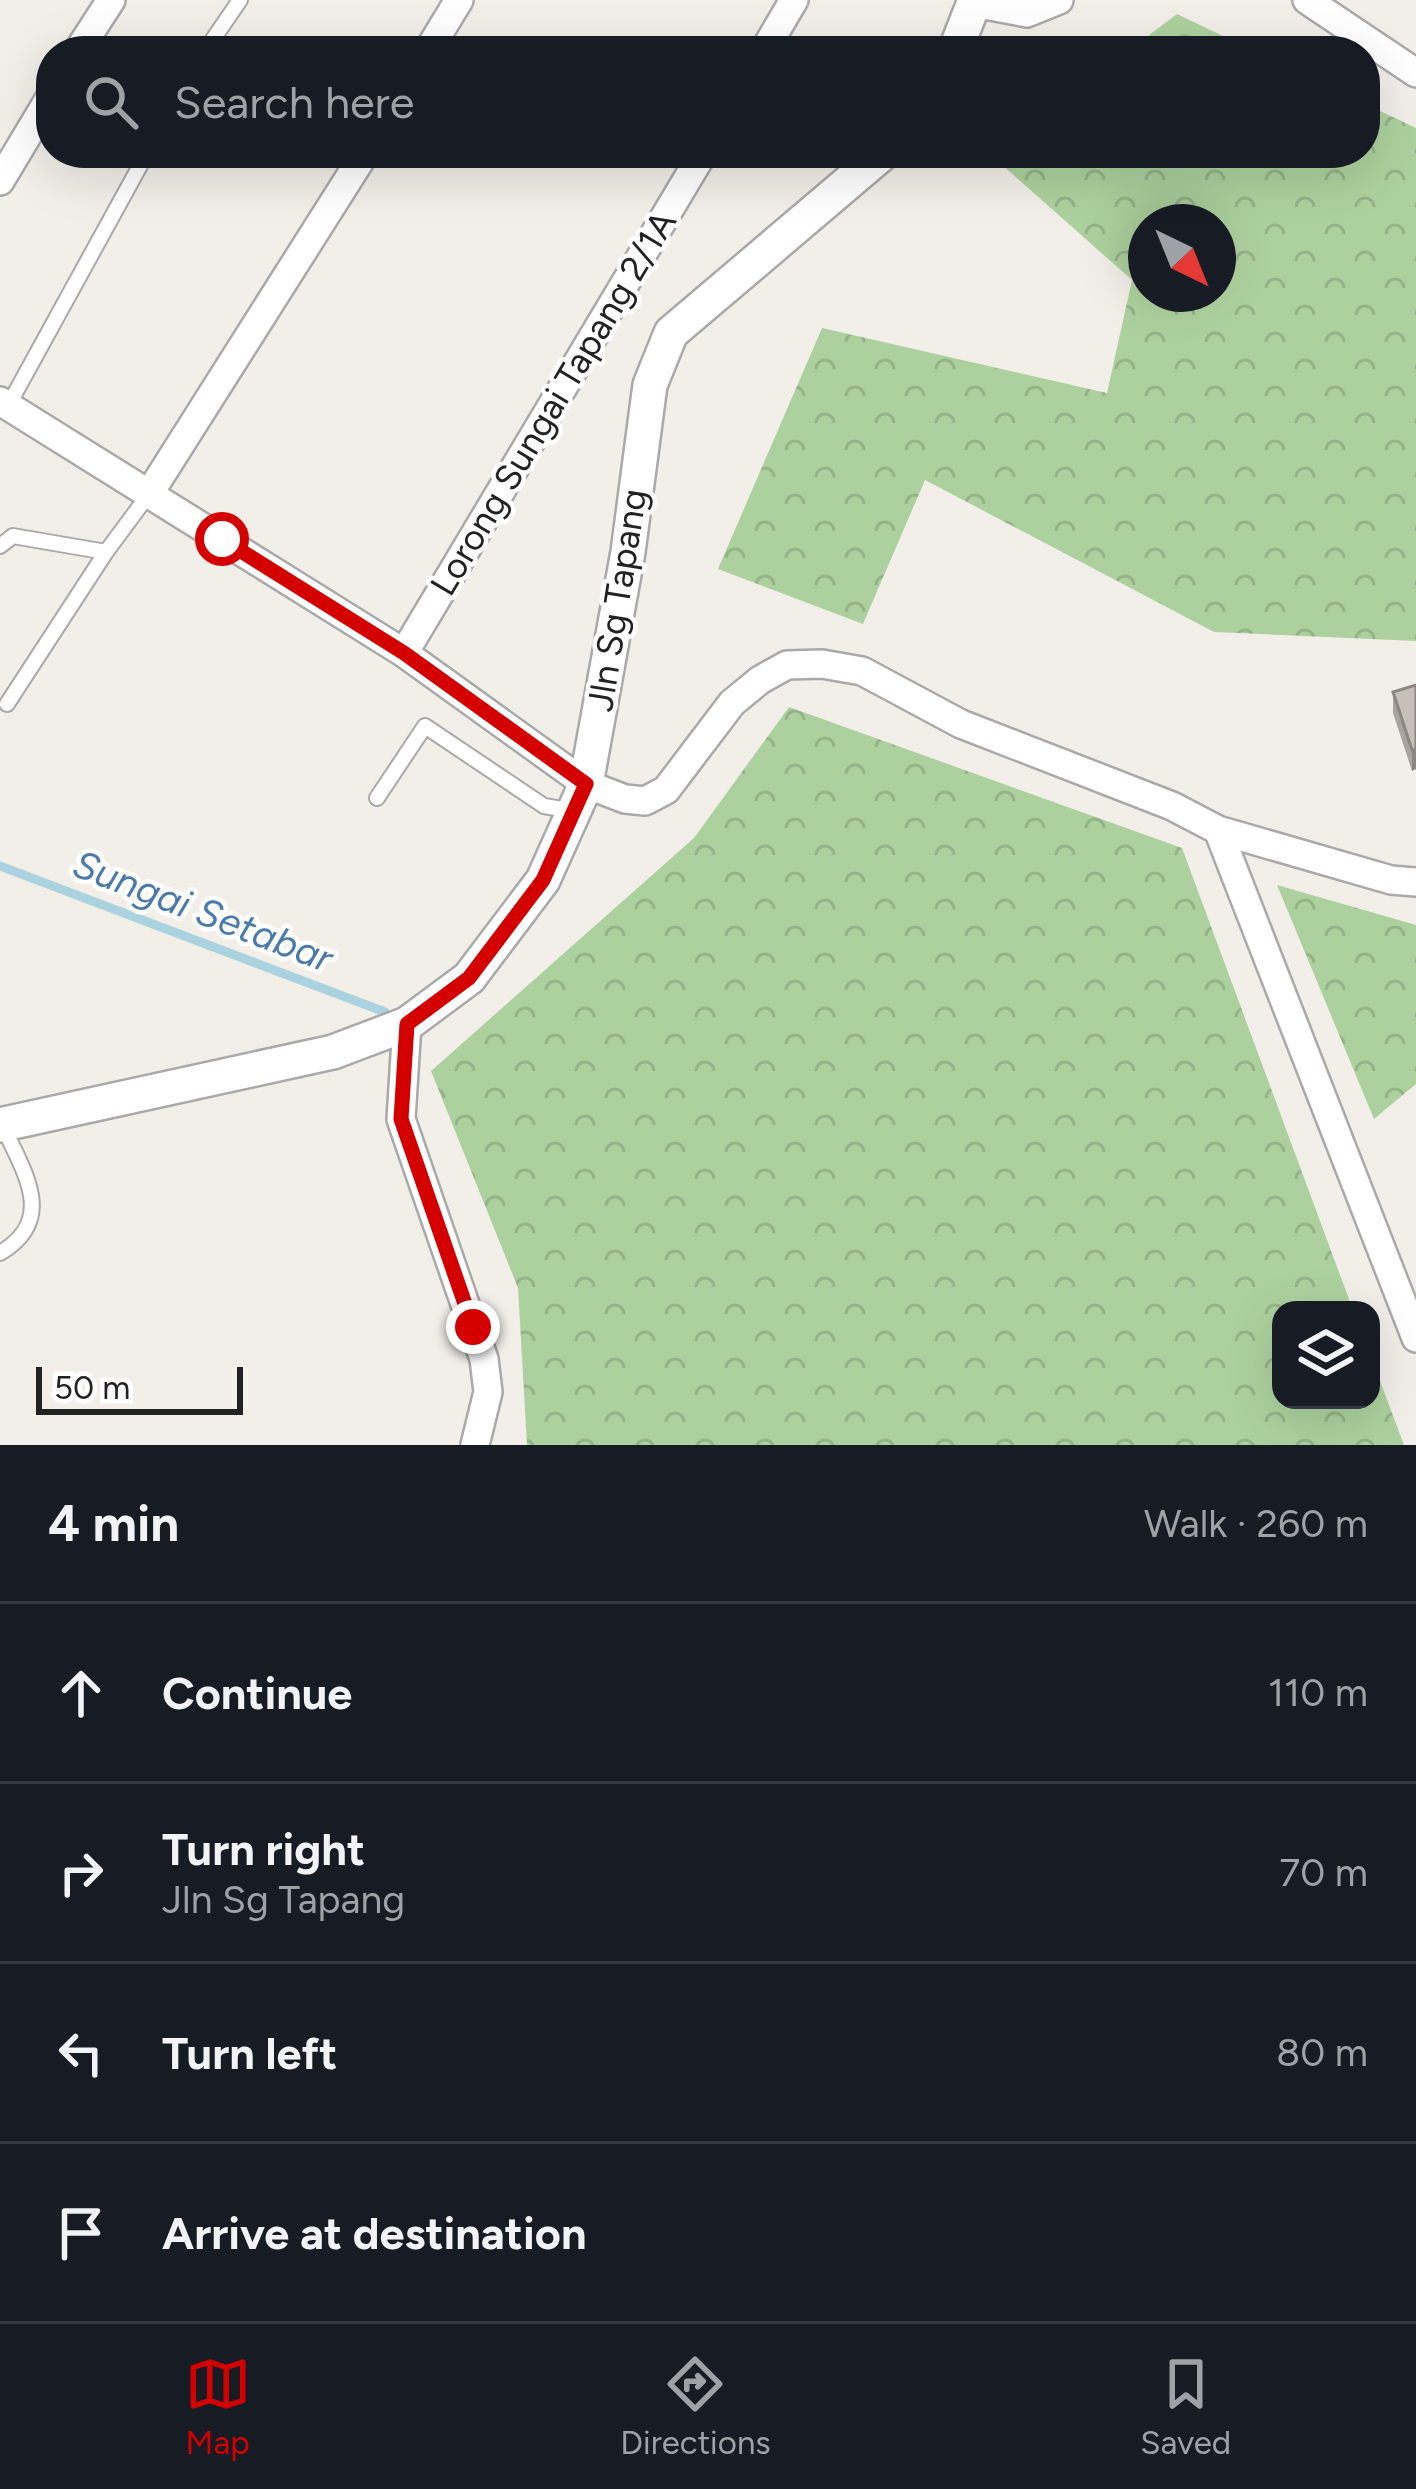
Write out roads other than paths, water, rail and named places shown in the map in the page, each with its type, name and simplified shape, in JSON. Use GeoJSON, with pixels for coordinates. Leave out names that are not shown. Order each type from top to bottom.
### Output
{"type":"FeatureCollection","features":[{"type":"Feature","properties":{"kind":"street"},"geometry":{"type":"LineString","coordinates":[[88,36],[111,0]]}},
{"type":"Feature","properties":{"kind":"street"},"geometry":{"type":"LineString","coordinates":[[437,36],[459,0]]}},
{"type":"Feature","properties":{"kind":"street"},"geometry":{"type":"LineString","coordinates":[[773,36],[794,0]]}},
{"type":"Feature","properties":{"kind":"street"},"geometry":{"type":"LineString","coordinates":[[961,36],[975,2],[1028,13],[1059,0]]}},
{"type":"Feature","properties":{"kind":"street"},"geometry":{"type":"LineString","coordinates":[[1307,0],[1361,36]]}},
{"type":"Feature","properties":{"kind":"street"},"geometry":{"type":"LineString","coordinates":[[1380,49],[1416,73]]}},
{"type":"Feature","properties":{"kind":"street"},"geometry":{"type":"LineString","coordinates":[[0,181],[36,121]]}},
{"type":"Feature","properties":{"kind":"street"},"geometry":{"type":"LineString","coordinates":[[149,494],[355,168]]}},
{"type":"Feature","properties":{"kind":"street","name":"Lorong Sungai Tapang 2/1A"},"geometry":{"type":"LineString","coordinates":[[404,653],[694,168]]}},
{"type":"Feature","properties":{"kind":"street","name":"Jln Sg Tapang"},"geometry":{"type":"LineString","coordinates":[[1,1125],[333,1052],[407,1024],[469,978],[543,880],[580,797],[628,552],[650,385],[671,333],[866,168]]}},
{"type":"Feature","properties":{"kind":"street"},"geometry":{"type":"LineString","coordinates":[[4,403],[404,653],[580,797],[645,801],[666,790],[732,704],[760,680],[787,665],[822,664],[862,671],[961,724],[1150,797],[1218,830],[1391,880],[1416,882]]}},
{"type":"Feature","properties":{"kind":"street"},"geometry":{"type":"LineString","coordinates":[[1218,830],[1416,1338]]}},
{"type":"Feature","properties":{"kind":"street"},"geometry":{"type":"LineString","coordinates":[[407,1024],[401,1119],[484,1359],[488,1392],[475,1445]]}},
{"type":"Feature","properties":{"kind":"lane"},"geometry":{"type":"LineString","coordinates":[[215,36],[240,0]]}},
{"type":"Feature","properties":{"kind":"lane"},"geometry":{"type":"LineString","coordinates":[[4,403],[138,168]]}},
{"type":"Feature","properties":{"kind":"lane"},"geometry":{"type":"LineString","coordinates":[[8,704],[149,494]]}},
{"type":"Feature","properties":{"kind":"lane"},"geometry":{"type":"LineString","coordinates":[[0,546],[13,536],[106,552]]}},
{"type":"Feature","properties":{"kind":"lane"},"geometry":{"type":"LineString","coordinates":[[377,798],[425,726],[544,806],[580,797]]}},
{"type":"Feature","properties":{"kind":"lane"},"geometry":{"type":"LineString","coordinates":[[0,1253],[22,1240],[31,1218],[32,1192],[1,1125]]}},
{"type":"Feature","properties":{"kind":"waterway","name":"Sungai Setabar"},"geometry":{"type":"LineString","coordinates":[[0,866],[385,1012]]}}]}
